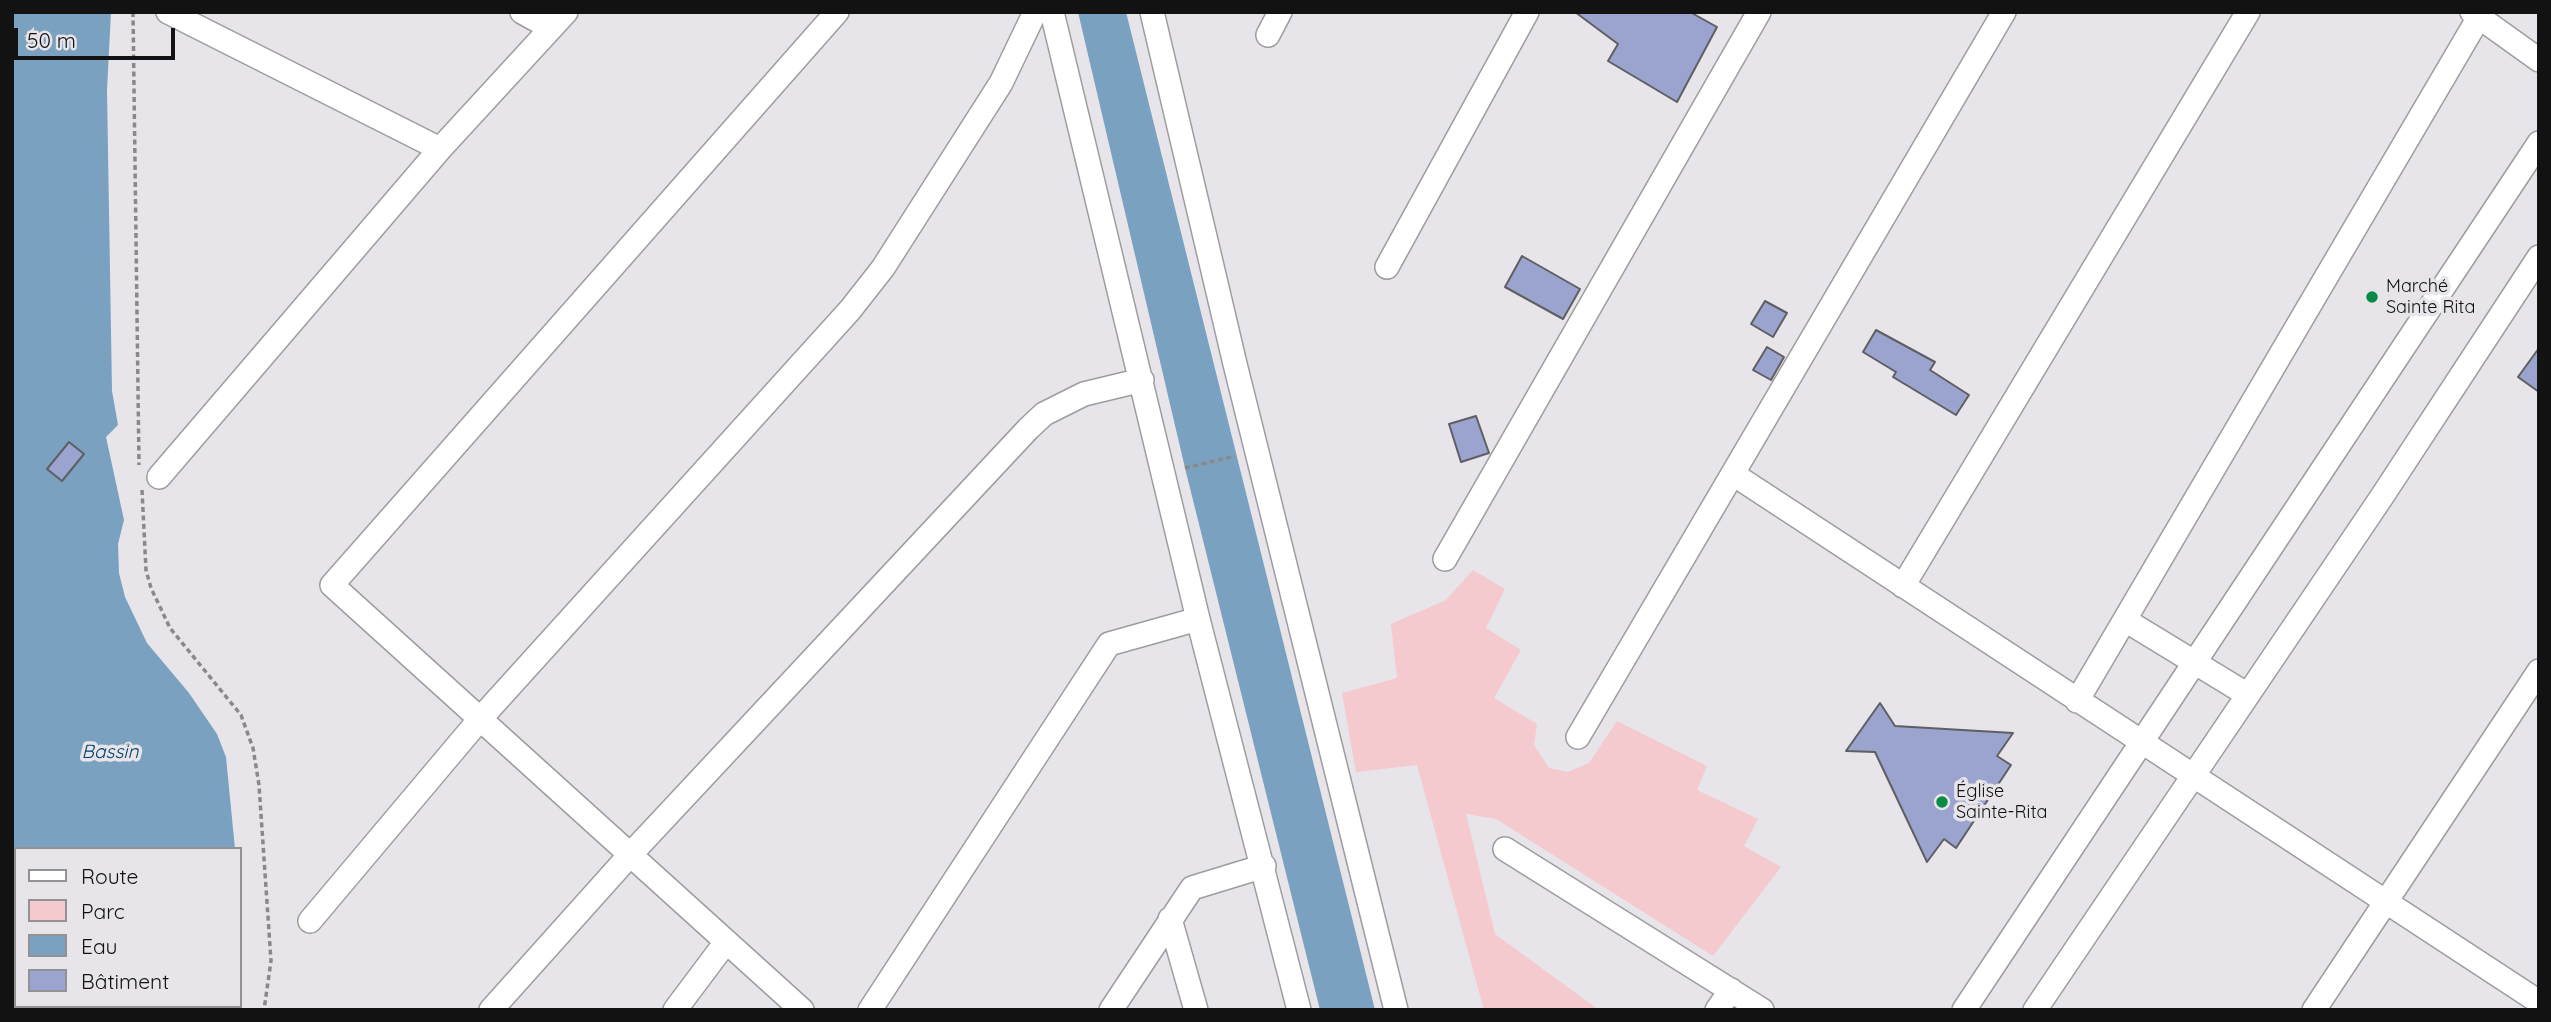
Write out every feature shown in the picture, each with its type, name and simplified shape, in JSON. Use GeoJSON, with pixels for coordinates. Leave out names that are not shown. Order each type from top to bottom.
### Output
{"type":"FeatureCollection","features":[{"type":"Feature","properties":{"kind":"street"},"geometry":{"type":"LineString","coordinates":[[168,12],[440,149]]}},
{"type":"Feature","properties":{"kind":"street"},"geometry":{"type":"LineString","coordinates":[[522,12],[559,20]]}},
{"type":"Feature","properties":{"kind":"street"},"geometry":{"type":"LineString","coordinates":[[310,921],[480,719],[850,310],[883,268],[1001,83],[1035,12]]}},
{"type":"Feature","properties":{"kind":"street"},"geometry":{"type":"LineString","coordinates":[[1052,12],[1198,619],[1264,866],[1299,1010]]}},
{"type":"Feature","properties":{"kind":"street"},"geometry":{"type":"LineString","coordinates":[[1152,12],[1232,351],[1396,1010]]}},
{"type":"Feature","properties":{"kind":"street"},"geometry":{"type":"LineString","coordinates":[[1268,35],[1280,12]]}},
{"type":"Feature","properties":{"kind":"street"},"geometry":{"type":"LineString","coordinates":[[1387,267],[1527,12]]}},
{"type":"Feature","properties":{"kind":"street"},"geometry":{"type":"LineString","coordinates":[[1445,559],[1759,12]]}},
{"type":"Feature","properties":{"kind":"street"},"geometry":{"type":"LineString","coordinates":[[1578,737],[2004,12]]}},
{"type":"Feature","properties":{"kind":"street"},"geometry":{"type":"LineString","coordinates":[[1903,586],[2248,12]]}},
{"type":"Feature","properties":{"kind":"street"},"geometry":{"type":"LineString","coordinates":[[2077,701],[2478,14],[2539,60]]}},
{"type":"Feature","properties":{"kind":"street"},"geometry":{"type":"LineString","coordinates":[[802,1010],[332,585],[825,16]]}},
{"type":"Feature","properties":{"kind":"street"},"geometry":{"type":"LineString","coordinates":[[146,474],[559,20]]}},
{"type":"Feature","properties":{"kind":"street"},"geometry":{"type":"LineString","coordinates":[[1964,1010],[2539,144]]}},
{"type":"Feature","properties":{"kind":"street"},"geometry":{"type":"LineString","coordinates":[[2035,1010],[2539,257]]}},
{"type":"Feature","properties":{"kind":"street"},"geometry":{"type":"LineString","coordinates":[[491,1010],[629,856],[1028,429],[1044,414],[1084,394],[1142,380]]}},
{"type":"Feature","properties":{"kind":"street"},"geometry":{"type":"LineString","coordinates":[[1732,474],[2077,701],[2145,741],[2194,776],[2539,1002]]}},
{"type":"Feature","properties":{"kind":"street"},"geometry":{"type":"LineString","coordinates":[[870,1010],[1109,644],[1198,619]]}},
{"type":"Feature","properties":{"kind":"street"},"geometry":{"type":"LineString","coordinates":[[2125,620],[2248,695]]}},
{"type":"Feature","properties":{"kind":"street"},"geometry":{"type":"LineString","coordinates":[[2314,1010],[2539,671]]}},
{"type":"Feature","properties":{"kind":"street"},"geometry":{"type":"LineString","coordinates":[[1505,849],[1762,1010]]}},
{"type":"Feature","properties":{"kind":"street"},"geometry":{"type":"LineString","coordinates":[[1111,1010],[1192,888],[1264,866]]}},
{"type":"Feature","properties":{"kind":"street"},"geometry":{"type":"LineString","coordinates":[[1170,919],[1196,1010]]}},
{"type":"Feature","properties":{"kind":"street"},"geometry":{"type":"LineString","coordinates":[[676,1010],[726,942]]}},
{"type":"Feature","properties":{"kind":"street"},"geometry":{"type":"LineString","coordinates":[[1717,1010],[1731,990]]}},
{"type":"Feature","properties":{"kind":"path"},"geometry":{"type":"LineString","coordinates":[[133,12],[146,474],[146,570],[151,588],[170,628],[242,715],[253,748],[259,785],[271,961],[264,1010]]}},
{"type":"Feature","properties":{"kind":"path"},"geometry":{"type":"LineString","coordinates":[[1185,468],[1234,456]]}},
{"type":"Feature","properties":{"kind":"green space"},"geometry":{"type":"Polygon","coordinates":[[[1473,570],[1505,589],[1486,628],[1521,650],[1494,698],[1537,724],[1534,745],[1549,768],[1568,772],[1589,763],[1617,721],[1707,766],[1697,790],[1758,819],[1744,846],[1781,867],[1713,956],[1496,819],[1466,814],[1495,934],[1599,1010],[1484,1010],[1417,765],[1356,772],[1342,693],[1397,678],[1391,624],[1446,600],[1473,570]]]}},
{"type":"Feature","properties":{"kind":"water","name":"Bassin"},"geometry":{"type":"Polygon","coordinates":[[[12,12],[111,12],[107,90],[112,391],[118,425],[106,437],[124,520],[118,544],[119,573],[125,597],[147,643],[189,693],[217,734],[226,757],[235,847],[14,847],[14,1008],[238,1008],[12,1010],[12,12]]]}},
{"type":"Feature","properties":{"kind":"water"},"geometry":{"type":"Polygon","coordinates":[[[1078,12],[1126,12],[1375,1010],[1320,1010],[1185,468],[1078,12]]]}},
{"type":"Feature","properties":{"kind":"building"},"geometry":{"type":"Polygon","coordinates":[[[1575,12],[1690,12],[1717,27],[1677,102],[1608,61],[1618,44],[1575,12]]]}},
{"type":"Feature","properties":{"kind":"building"},"geometry":{"type":"Polygon","coordinates":[[[1522,256],[1580,289],[1563,319],[1505,287],[1522,256]]]}},
{"type":"Feature","properties":{"kind":"building"},"geometry":{"type":"Polygon","coordinates":[[[1765,301],[1787,313],[1773,337],[1751,324],[1765,301]]]}},
{"type":"Feature","properties":{"kind":"building"},"geometry":{"type":"Polygon","coordinates":[[[1876,330],[1935,362],[1930,370],[1969,395],[1956,415],[1893,377],[1896,372],[1863,352],[1876,330]]]}},
{"type":"Feature","properties":{"kind":"building"},"geometry":{"type":"Polygon","coordinates":[[[1767,347],[1784,357],[1771,380],[1753,370],[1767,347]]]}},
{"type":"Feature","properties":{"kind":"building"},"geometry":{"type":"Polygon","coordinates":[[[2539,348],[2539,392],[2518,377],[2539,348]]]}},
{"type":"Feature","properties":{"kind":"building"},"geometry":{"type":"Polygon","coordinates":[[[1476,416],[1489,453],[1461,462],[1449,424],[1476,416]]]}},
{"type":"Feature","properties":{"kind":"building"},"geometry":{"type":"Polygon","coordinates":[[[69,442],[84,454],[62,481],[47,469],[69,442]]]}},
{"type":"Feature","properties":{"kind":"building","name":"Église Sainte-Rita"},"geometry":{"type":"Polygon","coordinates":[[[1880,703],[1895,726],[2013,733],[1997,756],[2011,765],[1956,848],[1944,839],[1927,862],[1875,752],[1846,751],[1880,703]]]}},
{"type":"Feature","properties":{"kind":"place","name":"Marché Sainte Rita"},"geometry":{"type":"Point","coordinates":[2372,297]}},
{"type":"Feature","properties":{"kind":"place","name":"Église Sainte-Rita"},"geometry":{"type":"Point","coordinates":[1942,802]}}]}
